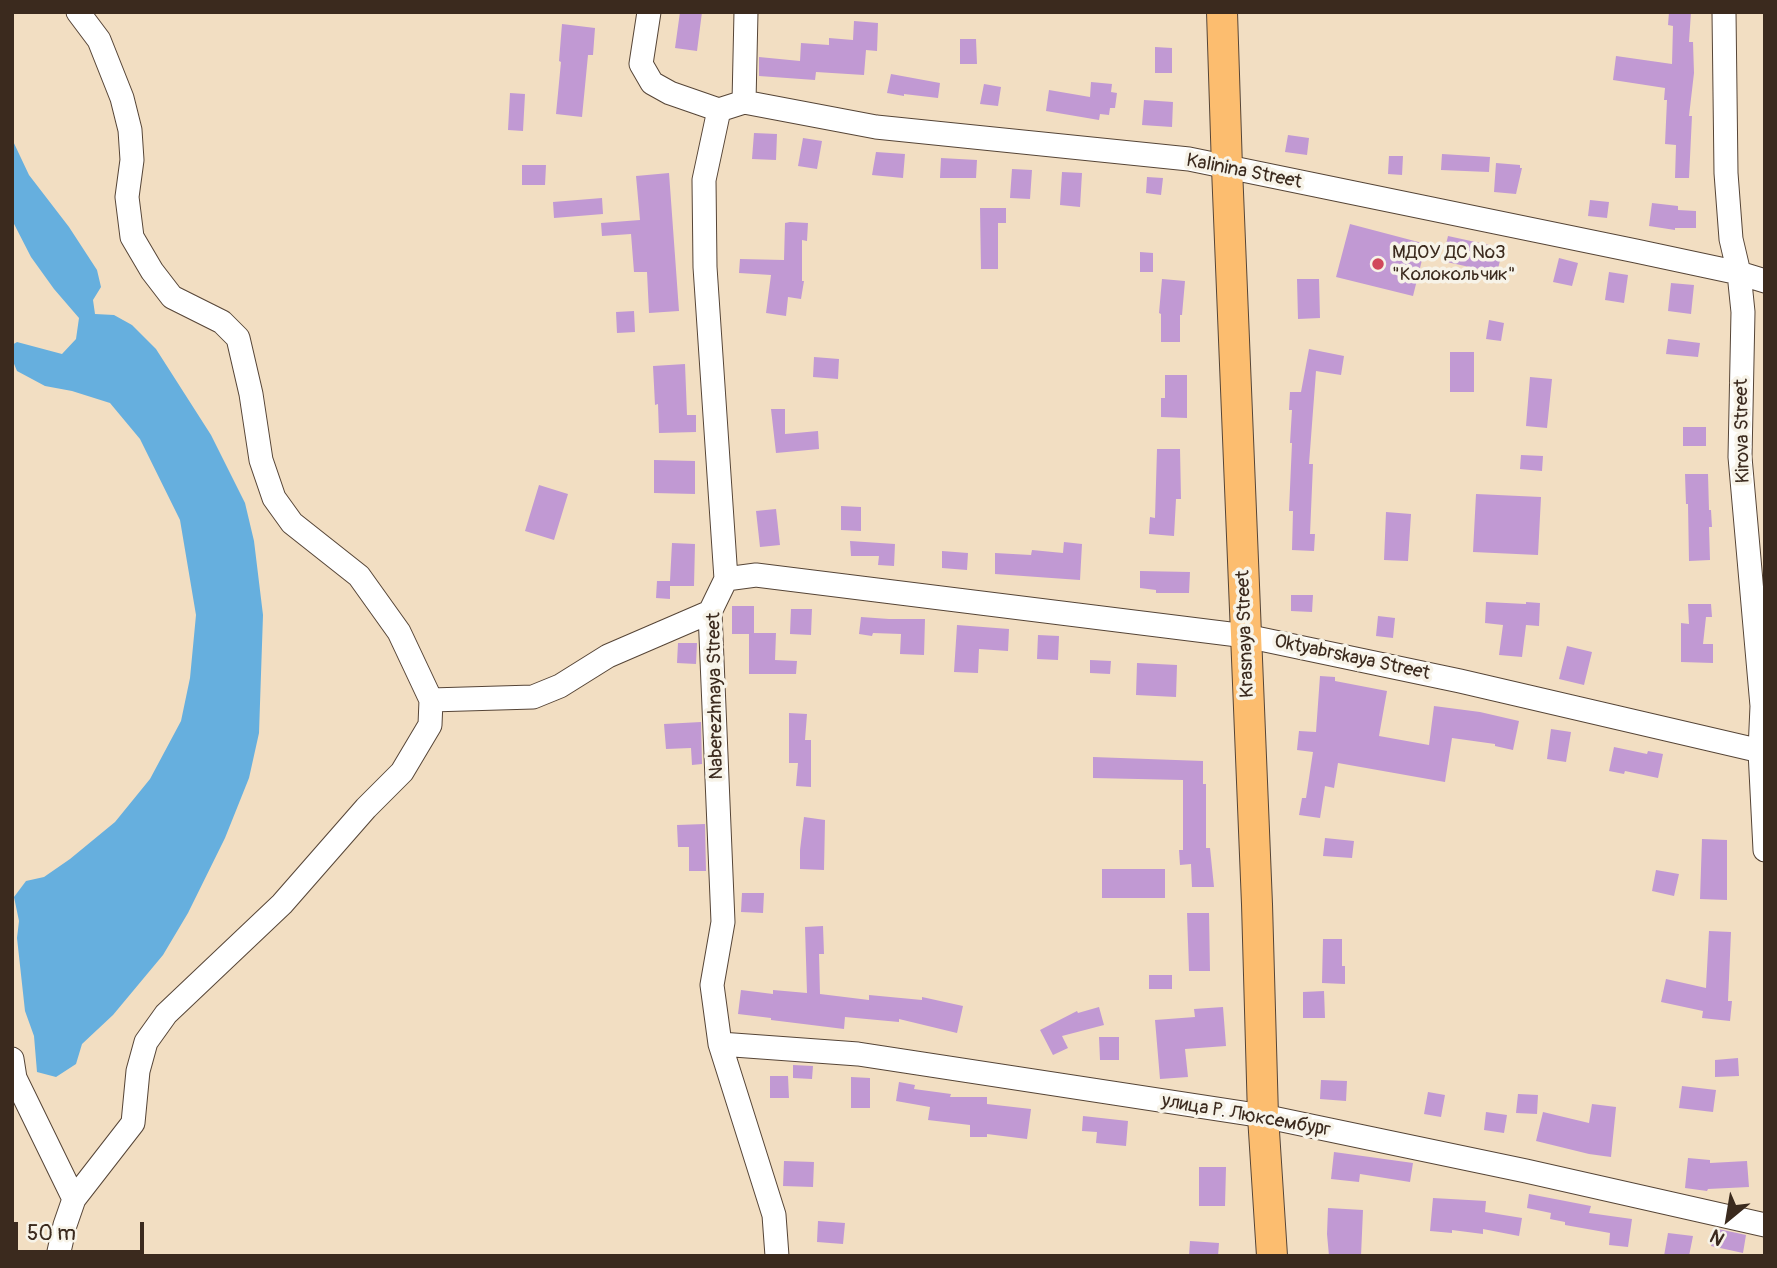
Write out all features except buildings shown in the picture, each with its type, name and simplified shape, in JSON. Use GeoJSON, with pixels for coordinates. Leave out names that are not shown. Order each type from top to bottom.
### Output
{"type":"FeatureCollection","features":[{"type":"Feature","properties":{"kind":"main road","name":"Krasnaya Street"},"geometry":{"type":"LineString","coordinates":[[1222,12],[1263,1116],[1272,1256]]}},
{"type":"Feature","properties":{"kind":"street"},"geometry":{"type":"LineString","coordinates":[[58,1256],[74,1199],[133,1123],[138,1072],[146,1042],[166,1014],[282,904],[366,808],[402,772],[430,726],[431,700],[399,632],[359,576],[292,523],[274,498],[261,460],[239,338],[222,322],[173,297],[152,271],[132,237],[127,197],[132,160],[130,130],[122,98],[99,40],[78,12]]}},
{"type":"Feature","properties":{"kind":"street"},"geometry":{"type":"LineString","coordinates":[[649,12],[641,64],[652,83],[670,93],[719,110]]}},
{"type":"Feature","properties":{"kind":"street"},"geometry":{"type":"LineString","coordinates":[[744,103],[746,12]]}},
{"type":"Feature","properties":{"kind":"street","name":"Kirova Street"},"geometry":{"type":"LineString","coordinates":[[1724,12],[1726,173],[1731,239],[1739,273],[1743,312],[1740,457],[1762,706],[1765,850]]}},
{"type":"Feature","properties":{"kind":"street","name":"Kalinina Street"},"geometry":{"type":"LineString","coordinates":[[719,110],[744,103],[876,127],[1189,159],[1739,273],[1765,281]]}},
{"type":"Feature","properties":{"kind":"street","name":"Naberezhnaya Street"},"geometry":{"type":"LineString","coordinates":[[719,110],[704,180],[705,267],[726,579],[710,612],[723,922],[712,985],[720,1044],[774,1215],[777,1256]]}},
{"type":"Feature","properties":{"kind":"street","name":"Oktyabrskaya Street"},"geometry":{"type":"LineString","coordinates":[[726,579],[756,575],[1246,636],[1447,678],[1762,752]]}},
{"type":"Feature","properties":{"kind":"street"},"geometry":{"type":"LineString","coordinates":[[431,700],[533,697],[559,686],[608,656],[710,612]]}},
{"type":"Feature","properties":{"kind":"street","name":"улица Р. Люксембург"},"geometry":{"type":"LineString","coordinates":[[720,1044],[858,1054],[1263,1116],[1765,1225]]}},
{"type":"Feature","properties":{"kind":"street"},"geometry":{"type":"LineString","coordinates":[[12,1059],[15,1078],[74,1199]]}},
{"type":"Feature","properties":{"kind":"water"},"geometry":{"type":"Polygon","coordinates":[[[12,139],[29,175],[69,227],[97,270],[101,287],[93,300],[95,314],[114,315],[132,325],[156,349],[211,435],[245,503],[254,541],[263,615],[259,733],[249,778],[225,838],[188,913],[163,955],[113,1015],[82,1044],[76,1064],[56,1077],[37,1072],[34,1036],[25,1011],[17,938],[19,921],[14,897],[26,881],[44,877],[115,822],[150,779],[181,721],[190,678],[196,615],[180,520],[140,439],[110,403],[45,386],[17,371],[12,359],[12,345],[17,342],[62,354],[76,339],[79,318],[31,257],[12,220],[12,139]]]}},
{"type":"Feature","properties":{"kind":"place","name":"МДОУ ДС №3 \"Колокольчик\""},"geometry":{"type":"Point","coordinates":[1378,264]}}]}
